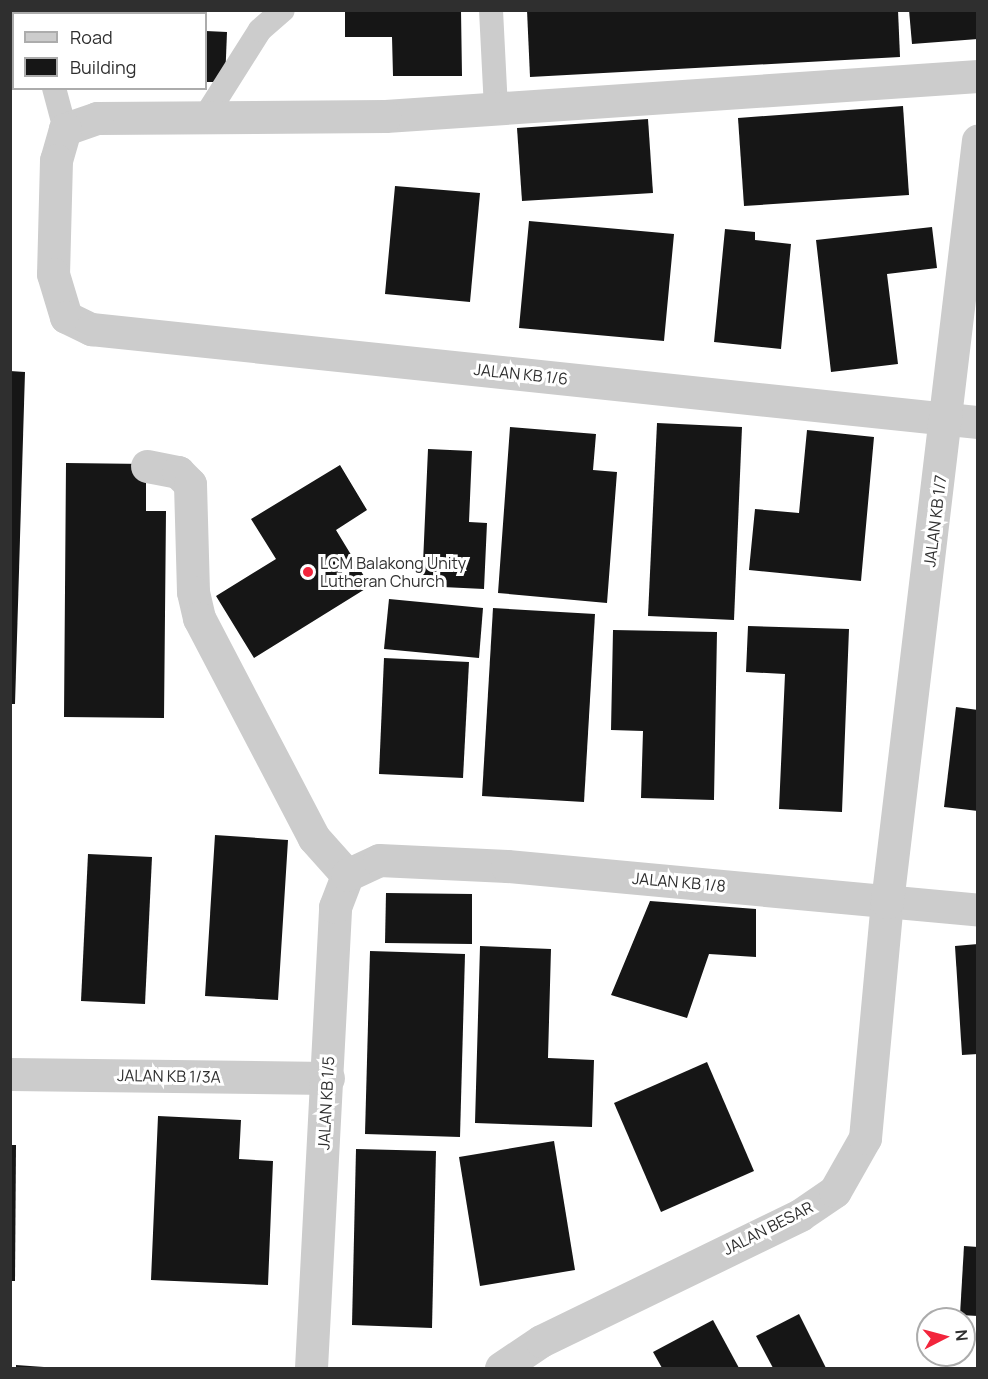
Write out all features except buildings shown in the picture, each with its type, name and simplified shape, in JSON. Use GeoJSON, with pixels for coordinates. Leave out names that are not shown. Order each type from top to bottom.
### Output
{"type":"FeatureCollection","features":[{"type":"Feature","properties":{"kind":"street"},"geometry":{"type":"LineString","coordinates":[[65,129],[97,118],[496,110],[978,76]]}},
{"type":"Feature","properties":{"kind":"street","name":"JALAN KB 1/6"},"geometry":{"type":"LineString","coordinates":[[65,129],[56,159],[53,274],[66,317],[91,329],[963,421]]}},
{"type":"Feature","properties":{"kind":"street","name":"JALAN KB 1/7"},"geometry":{"type":"LineString","coordinates":[[887,902],[963,421],[978,140]]}},
{"type":"Feature","properties":{"kind":"street"},"geometry":{"type":"LineString","coordinates":[[147,466],[178,472],[190,484],[193,592],[199,618],[314,838],[346,875]]}},
{"type":"Feature","properties":{"kind":"street","name":"JALAN KB 1/8"},"geometry":{"type":"LineString","coordinates":[[346,875],[379,860],[507,866],[978,910]]}},
{"type":"Feature","properties":{"kind":"street","name":"JALAN KB 1/5"},"geometry":{"type":"LineString","coordinates":[[311,1368],[328,1078],[335,907],[346,875]]}},
{"type":"Feature","properties":{"kind":"street","name":"JALAN BESAR"},"geometry":{"type":"LineString","coordinates":[[501,1368],[541,1341],[800,1215],[835,1191],[865,1138],[887,902]]}},
{"type":"Feature","properties":{"kind":"street","name":"JALAN KB 1/3A"},"geometry":{"type":"LineString","coordinates":[[10,1074],[328,1078]]}},
{"type":"Feature","properties":{"kind":"lane"},"geometry":{"type":"LineString","coordinates":[[205,117],[259,20],[283,10]]}},
{"type":"Feature","properties":{"kind":"lane"},"geometry":{"type":"LineString","coordinates":[[491,10],[496,110]]}},
{"type":"Feature","properties":{"kind":"lane"},"geometry":{"type":"LineString","coordinates":[[55,90],[65,129]]}},
{"type":"Feature","properties":{"kind":"place","name":"LCM Balakong Unity Lutheran Church"},"geometry":{"type":"Point","coordinates":[308,572]}}]}
